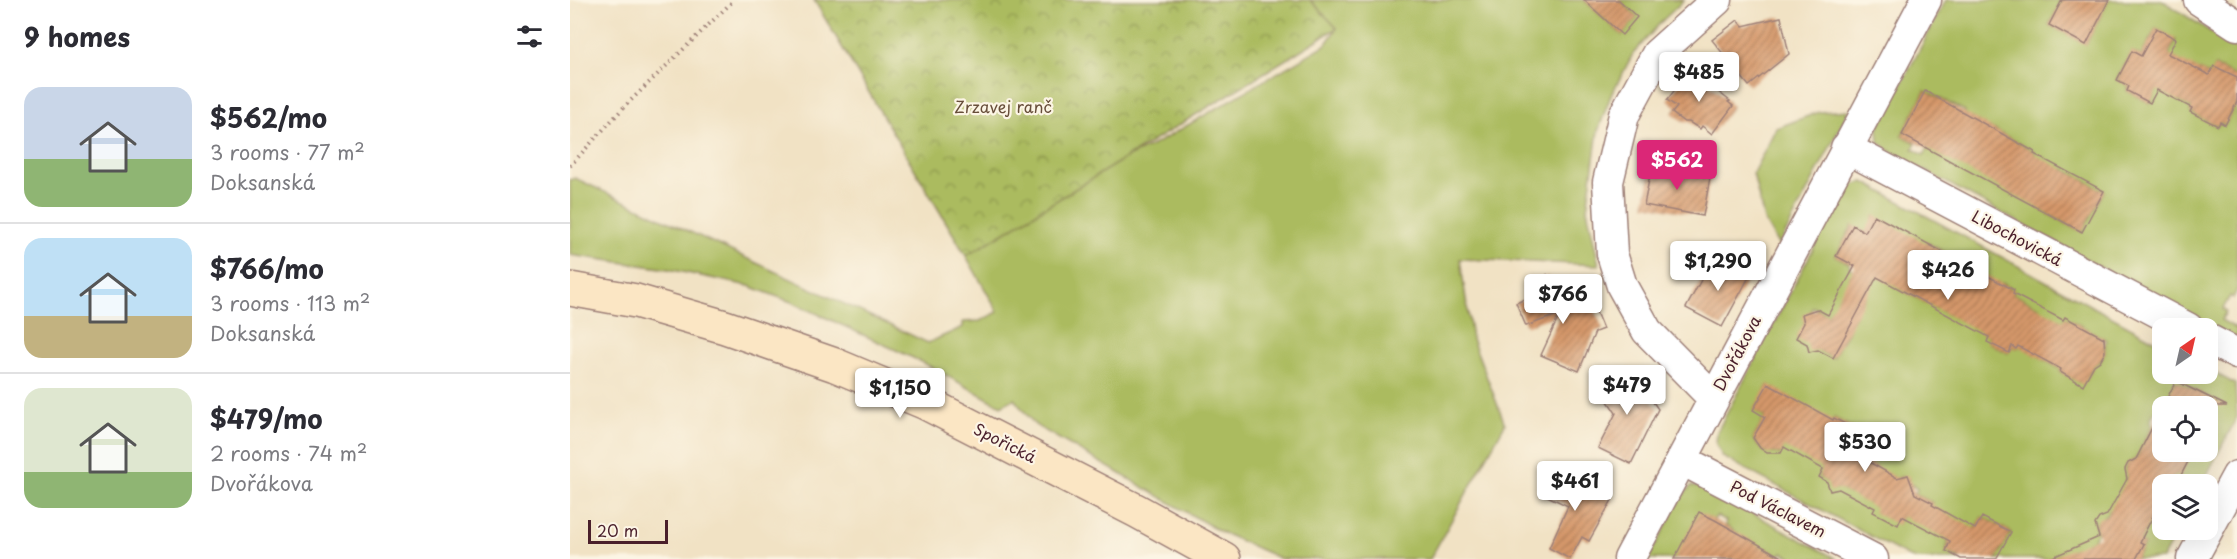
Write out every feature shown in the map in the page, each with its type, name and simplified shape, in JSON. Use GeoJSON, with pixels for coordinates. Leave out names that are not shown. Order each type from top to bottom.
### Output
{"type":"FeatureCollection","features":[{"type":"Feature","properties":{"kind":"street"},"geometry":{"type":"LineString","coordinates":[[1713,398],[1647,331],[1622,286],[1612,254],[1608,182],[1624,115],[1657,54],[1717,0]]}},
{"type":"Feature","properties":{"kind":"street","name":"Dvořákova"},"geometry":{"type":"LineString","coordinates":[[1629,559],[1926,0]]}},
{"type":"Feature","properties":{"kind":"street"},"geometry":{"type":"LineString","coordinates":[[2199,0],[2237,25]]}},
{"type":"Feature","properties":{"kind":"street","name":"Libochovická"},"geometry":{"type":"LineString","coordinates":[[1846,148],[2169,318]]}},
{"type":"Feature","properties":{"kind":"street","name":"Spořická"},"geometry":{"type":"LineString","coordinates":[[570,289],[636,302],[725,327],[835,366],[926,403],[1137,511],[1224,559]]}},
{"type":"Feature","properties":{"kind":"street"},"geometry":{"type":"LineString","coordinates":[[2218,344],[2237,354]]}},
{"type":"Feature","properties":{"kind":"street","name":"Pod Václavem"},"geometry":{"type":"LineString","coordinates":[[1682,460],[1873,559]]}},
{"type":"Feature","properties":{"kind":"street"},"geometry":{"type":"LineString","coordinates":[[2192,559],[2237,477]]}},
{"type":"Feature","properties":{"kind":"path"},"geometry":{"type":"LineString","coordinates":[[570,166],[623,108],[734,0]]}},
{"type":"Feature","properties":{"kind":"green space","name":"Zrzavej ranč"},"geometry":{"type":"Polygon","coordinates":[[[814,0],[1310,0],[1337,28],[966,256],[814,0]]]}},
{"type":"Feature","properties":{"kind":"green space"},"geometry":{"type":"Polygon","coordinates":[[[1310,0],[1584,0],[1622,35],[1637,17],[1619,0],[1684,0],[1633,54],[1611,95],[1598,131],[1587,209],[1599,265],[1460,259],[1472,339],[1505,424],[1430,559],[1281,559],[1221,532],[1035,425],[1014,399],[1001,406],[924,363],[794,303],[749,286],[668,269],[570,255],[570,180],[575,178],[928,343],[963,327],[963,322],[980,321],[998,312],[966,256],[1125,158],[1157,143],[1325,45],[1337,28],[1310,0]]]}},
{"type":"Feature","properties":{"kind":"green space"},"geometry":{"type":"Polygon","coordinates":[[[1946,0],[2062,0],[2049,25],[2086,44],[2109,0],[2162,0],[2237,49],[2237,77],[2215,66],[2209,75],[2196,69],[2179,101],[2192,108],[2190,112],[2218,126],[2220,122],[2225,125],[2237,102],[2237,290],[2233,298],[2230,296],[2223,309],[2226,312],[2221,320],[2237,329],[2237,342],[2218,332],[2218,318],[2193,318],[1891,152],[1879,142],[1878,128],[1946,0]],[[2156,28],[2141,56],[2132,52],[2117,79],[2129,86],[2127,91],[2150,103],[2167,70],[2162,67],[2176,40],[2156,28]],[[1925,91],[1902,135],[1916,143],[1913,149],[1924,155],[1928,148],[1942,155],[1965,111],[1925,91]],[[1993,129],[2012,194],[2035,152],[1993,129]],[[2063,169],[2041,210],[2082,232],[2104,191],[2063,169]]]}},
{"type":"Feature","properties":{"kind":"green space"},"geometry":{"type":"Polygon","coordinates":[[[1849,110],[1779,246],[1764,220],[1753,173],[1776,128],[1819,112],[1849,110]]]}},
{"type":"Feature","properties":{"kind":"green space"},"geometry":{"type":"Polygon","coordinates":[[[1864,182],[2152,339],[2152,384],[2174,384],[2168,396],[2152,396],[2152,427],[2136,459],[2128,463],[2125,469],[2127,476],[2125,480],[2152,494],[2152,540],[2172,540],[2162,559],[2131,559],[2132,555],[2137,557],[2144,545],[2140,542],[2145,530],[2109,511],[2095,524],[2097,532],[2083,559],[1996,559],[2011,532],[1982,517],[1975,529],[1949,539],[1946,551],[1961,559],[1913,559],[1723,457],[1716,444],[1717,432],[1842,194],[1855,184],[1864,182]],[[1852,226],[1836,256],[1849,263],[1850,268],[1857,272],[1865,232],[1852,226]],[[1926,242],[1900,289],[1947,314],[1972,267],[1926,242]],[[2002,283],[1986,312],[1981,332],[1989,337],[1988,342],[2008,353],[2012,346],[2017,348],[2039,307],[2013,294],[2014,290],[2002,283]],[[1813,307],[1804,323],[1818,350],[1833,358],[1850,327],[1832,309],[1828,315],[1813,307]],[[2065,317],[2042,359],[2083,384],[2105,352],[2107,340],[2065,317]],[[1806,405],[1754,410],[1765,417],[1753,439],[1764,451],[1780,454],[1806,405]],[[1834,418],[1823,469],[1819,477],[1849,494],[1877,441],[1834,418]],[[1904,476],[1897,478],[1898,524],[1902,516],[1933,503],[1915,494],[1917,489],[1904,476]]]}},
{"type":"Feature","properties":{"kind":"green space"},"geometry":{"type":"Polygon","coordinates":[[[2218,375],[2235,384],[2237,417],[2218,453],[2218,396],[2207,396],[2182,384],[2218,384],[2218,375]]]}},
{"type":"Feature","properties":{"kind":"green space"},"geometry":{"type":"Polygon","coordinates":[[[2181,462],[2213,462],[2207,474],[2174,474],[2181,462]]]}},
{"type":"Feature","properties":{"kind":"green space"},"geometry":{"type":"Polygon","coordinates":[[[1691,486],[1706,488],[1837,559],[1794,559],[1782,552],[1779,556],[1766,548],[1760,559],[1724,559],[1738,533],[1725,525],[1726,521],[1717,516],[1676,559],[1648,559],[1682,496],[1691,486]]]}},
{"type":"Feature","properties":{"kind":"building"},"geometry":{"type":"Polygon","coordinates":[[[1584,0],[1619,0],[1637,17],[1622,35],[1584,0]]]}},
{"type":"Feature","properties":{"kind":"building"},"geometry":{"type":"Polygon","coordinates":[[[2062,0],[2109,0],[2086,45],[2049,25],[2062,0]]]}},
{"type":"Feature","properties":{"kind":"building"},"geometry":{"type":"Polygon","coordinates":[[[1781,17],[1789,54],[1749,86],[1712,40],[1738,20],[1743,26],[1781,17]]]}},
{"type":"Feature","properties":{"kind":"building"},"geometry":{"type":"Polygon","coordinates":[[[2156,28],[2176,39],[2168,54],[2209,75],[2214,66],[2237,77],[2237,102],[2225,125],[2220,122],[2218,126],[2190,112],[2192,108],[2157,90],[2150,103],[2127,91],[2129,86],[2117,80],[2132,51],[2141,56],[2156,28]]]}},
{"type":"Feature","properties":{"kind":"building"},"geometry":{"type":"Polygon","coordinates":[[[1690,70],[1730,101],[1728,102],[1733,106],[1712,134],[1702,126],[1700,129],[1689,122],[1684,122],[1672,113],[1677,107],[1667,100],[1690,70]]]}},
{"type":"Feature","properties":{"kind":"building"},"geometry":{"type":"Polygon","coordinates":[[[1925,91],[2035,152],[2034,154],[2104,191],[2082,232],[1902,135],[1925,91]]]}},
{"type":"Feature","properties":{"kind":"building"},"geometry":{"type":"Polygon","coordinates":[[[1652,165],[1710,178],[1703,216],[1644,205],[1652,165]]]}},
{"type":"Feature","properties":{"kind":"building"},"geometry":{"type":"Polygon","coordinates":[[[1874,215],[2014,290],[2013,294],[2063,320],[2065,317],[2104,338],[2105,352],[2100,361],[2094,365],[2083,385],[2060,372],[2061,369],[2018,346],[2016,349],[2012,346],[2009,353],[1987,342],[1989,337],[1877,277],[1833,358],[1818,350],[1809,352],[1807,344],[1796,338],[1804,323],[1802,314],[1817,309],[1828,315],[1855,266],[1836,256],[1853,225],[1865,232],[1874,215]]]}},
{"type":"Feature","properties":{"kind":"building"},"geometry":{"type":"Polygon","coordinates":[[[1714,256],[1750,275],[1722,327],[1686,308],[1714,256]]]}},
{"type":"Feature","properties":{"kind":"building"},"geometry":{"type":"Polygon","coordinates":[[[1547,275],[1561,312],[1564,305],[1589,295],[1603,329],[1595,332],[1579,371],[1541,355],[1560,314],[1526,326],[1516,303],[1538,294],[1547,275]]]}},
{"type":"Feature","properties":{"kind":"building"},"geometry":{"type":"Polygon","coordinates":[[[1629,368],[1658,409],[1631,464],[1598,448],[1616,413],[1599,388],[1629,368]]]}},
{"type":"Feature","properties":{"kind":"building"},"geometry":{"type":"Polygon","coordinates":[[[1768,384],[1877,441],[1867,461],[1897,478],[1908,475],[1915,494],[1933,503],[1932,505],[1975,529],[1982,517],[2011,532],[1996,559],[1961,559],[1946,551],[1950,541],[1902,516],[1898,525],[1873,512],[1875,508],[1839,489],[1830,491],[1827,482],[1819,477],[1823,469],[1784,447],[1781,453],[1767,453],[1760,448],[1753,438],[1765,417],[1753,410],[1768,384]]]}},
{"type":"Feature","properties":{"kind":"building"},"geometry":{"type":"Polygon","coordinates":[[[2174,384],[2182,384],[2206,396],[2168,396],[2174,384]]]}},
{"type":"Feature","properties":{"kind":"building"},"geometry":{"type":"Polygon","coordinates":[[[2152,428],[2152,462],[2188,462],[2182,474],[2152,474],[2152,518],[2140,542],[2144,544],[2136,559],[2048,559],[2099,537],[2095,524],[2099,518],[2107,515],[2127,479],[2125,469],[2128,463],[2136,459],[2152,428]]]}},
{"type":"Feature","properties":{"kind":"building"},"geometry":{"type":"Polygon","coordinates":[[[1554,469],[1612,500],[1589,541],[1582,537],[1570,559],[1549,548],[1568,506],[1541,493],[1554,469]]]}},
{"type":"Feature","properties":{"kind":"building"},"geometry":{"type":"Polygon","coordinates":[[[1699,512],[1715,520],[1785,559],[1674,559],[1699,512]]]}}]}
